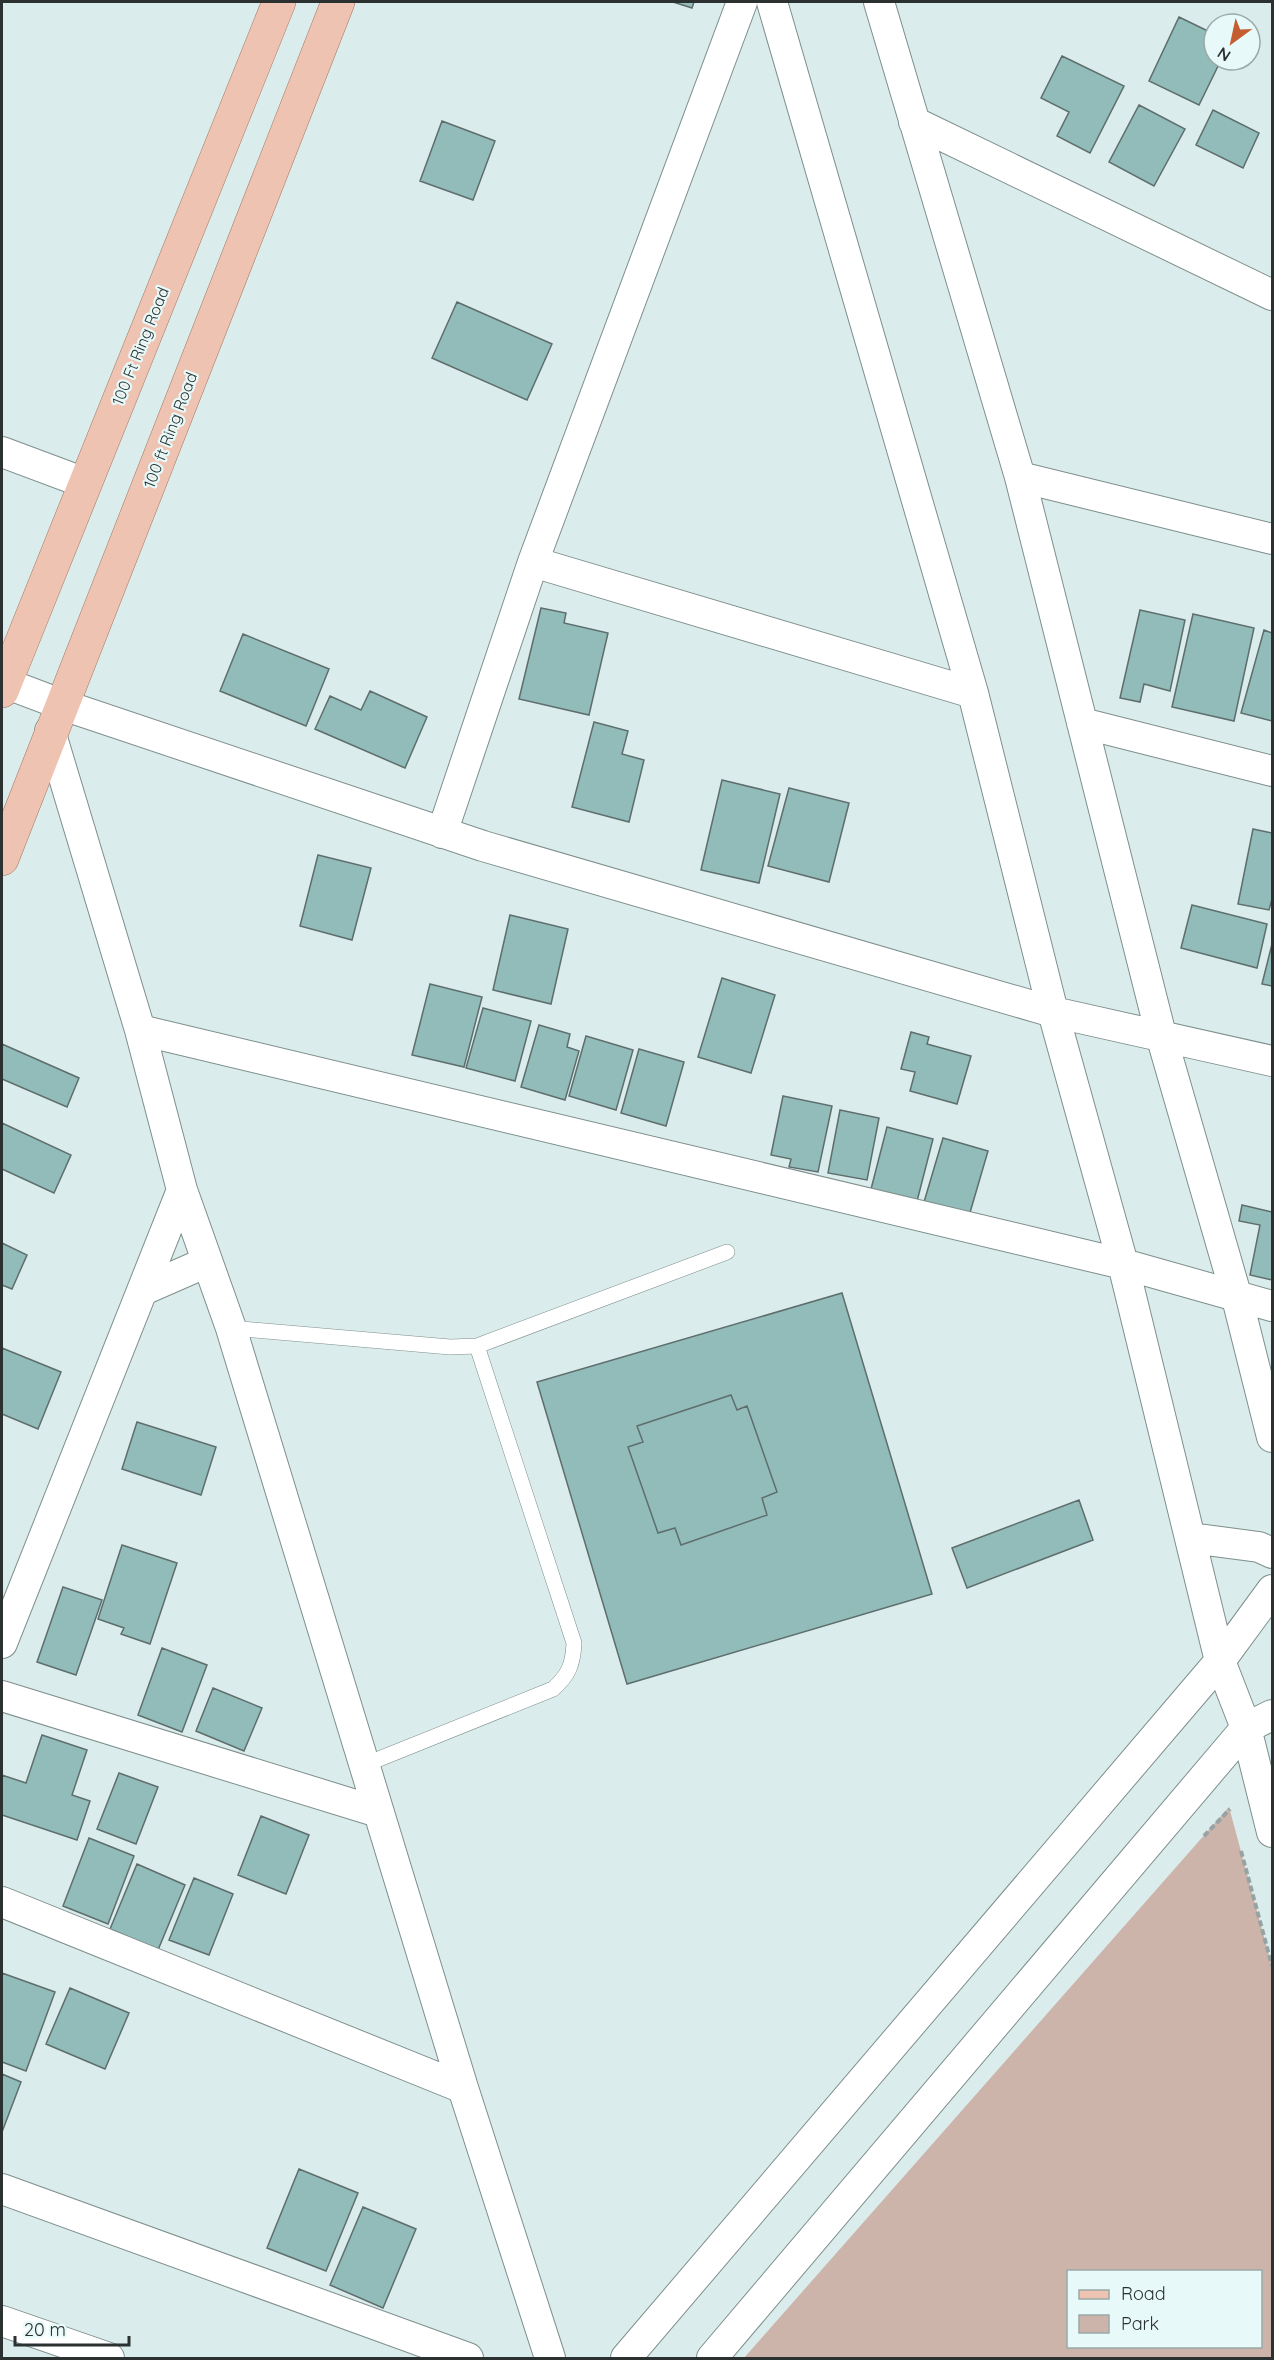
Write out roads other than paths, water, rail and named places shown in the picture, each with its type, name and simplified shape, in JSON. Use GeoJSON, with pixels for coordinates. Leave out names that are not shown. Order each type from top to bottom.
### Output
{"type":"FeatureCollection","features":[{"type":"Feature","properties":{"kind":"main road","name":"100 Ft Ring Road"},"geometry":{"type":"LineString","coordinates":[[3,685],[279,2]]}},
{"type":"Feature","properties":{"kind":"main road","name":"100 ft Ring Road"},"geometry":{"type":"LineString","coordinates":[[2,859],[338,2]]}},
{"type":"Feature","properties":{"kind":"street"},"geometry":{"type":"LineString","coordinates":[[442,833],[533,562],[742,2]]}},
{"type":"Feature","properties":{"kind":"street"},"geometry":{"type":"LineString","coordinates":[[772,2],[973,693],[1053,1012],[1123,1264],[1220,1661],[1246,1728],[1272,1832]]}},
{"type":"Feature","properties":{"kind":"street"},"geometry":{"type":"LineString","coordinates":[[879,2],[1020,477],[1161,1035],[1237,1298],[1272,1437]]}},
{"type":"Feature","properties":{"kind":"street"},"geometry":{"type":"LineString","coordinates":[[914,122],[1272,295]]}},
{"type":"Feature","properties":{"kind":"street"},"geometry":{"type":"LineString","coordinates":[[2,452],[85,483]]}},
{"type":"Feature","properties":{"kind":"street"},"geometry":{"type":"LineString","coordinates":[[1020,477],[1272,539]]}},
{"type":"Feature","properties":{"kind":"street"},"geometry":{"type":"LineString","coordinates":[[533,562],[973,693]]}},
{"type":"Feature","properties":{"kind":"street"},"geometry":{"type":"LineString","coordinates":[[3,685],[57,718],[442,833],[1053,1012],[1272,1061]]}},
{"type":"Feature","properties":{"kind":"street"},"geometry":{"type":"LineString","coordinates":[[57,718],[182,1190],[231,1329],[463,2088],[550,2358]]}},
{"type":"Feature","properties":{"kind":"street"},"geometry":{"type":"LineString","coordinates":[[1082,723],[1272,771]]}},
{"type":"Feature","properties":{"kind":"street"},"geometry":{"type":"LineString","coordinates":[[140,1029],[1123,1264],[1272,1306]]}},
{"type":"Feature","properties":{"kind":"street"},"geometry":{"type":"LineString","coordinates":[[2,1643],[182,1190]]}},
{"type":"Feature","properties":{"kind":"street"},"geometry":{"type":"LineString","coordinates":[[142,1290],[207,1262]]}},
{"type":"Feature","properties":{"kind":"street"},"geometry":{"type":"LineString","coordinates":[[1190,1538],[1259,1547],[1272,1553]]}},
{"type":"Feature","properties":{"kind":"street"},"geometry":{"type":"LineString","coordinates":[[626,2358],[1220,1661],[1272,1590]]}},
{"type":"Feature","properties":{"kind":"street"},"geometry":{"type":"LineString","coordinates":[[2,1696],[378,1812]]}},
{"type":"Feature","properties":{"kind":"street"},"geometry":{"type":"LineString","coordinates":[[711,2358],[1246,1728],[1272,1715]]}},
{"type":"Feature","properties":{"kind":"street"},"geometry":{"type":"LineString","coordinates":[[2,1902],[463,2088]]}},
{"type":"Feature","properties":{"kind":"street"},"geometry":{"type":"LineString","coordinates":[[2,2189],[468,2358]]}},
{"type":"Feature","properties":{"kind":"street"},"geometry":{"type":"LineString","coordinates":[[2,2321],[109,2358]]}},
{"type":"Feature","properties":{"kind":"lane"},"geometry":{"type":"LineString","coordinates":[[231,1329],[450,1347],[477,1346],[727,1252]]}},
{"type":"Feature","properties":{"kind":"lane"},"geometry":{"type":"LineString","coordinates":[[364,1765],[553,1689],[567,1677],[573,1661],[574,1643],[477,1346]]}}]}
